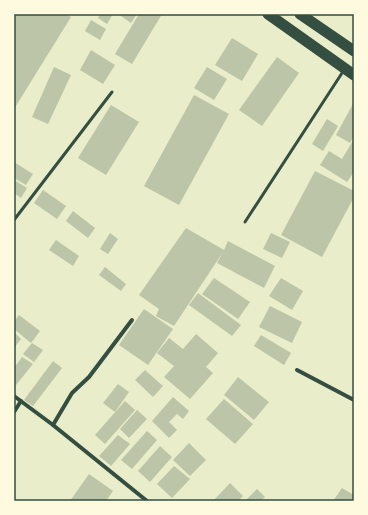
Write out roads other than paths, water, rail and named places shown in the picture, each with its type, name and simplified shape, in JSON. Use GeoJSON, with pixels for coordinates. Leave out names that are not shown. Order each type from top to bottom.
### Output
{"type":"FeatureCollection","features":[{"type":"Feature","properties":{"kind":"highway"},"geometry":{"type":"LineString","coordinates":[[268,14],[350,72]]}},
{"type":"Feature","properties":{"kind":"highway"},"geometry":{"type":"LineString","coordinates":[[300,14],[354,51]]}},
{"type":"Feature","properties":{"kind":"street"},"geometry":{"type":"LineString","coordinates":[[53,425],[72,393],[89,377],[132,320]]}},
{"type":"Feature","properties":{"kind":"street"},"geometry":{"type":"LineString","coordinates":[[297,370],[354,400]]}},
{"type":"Feature","properties":{"kind":"street"},"geometry":{"type":"LineString","coordinates":[[14,396],[53,425],[147,501]]}},
{"type":"Feature","properties":{"kind":"street"},"geometry":{"type":"LineString","coordinates":[[14,412],[21,401]]}},
{"type":"Feature","properties":{"kind":"lane"},"geometry":{"type":"LineString","coordinates":[[245,222],[350,72]]}},
{"type":"Feature","properties":{"kind":"lane"},"geometry":{"type":"LineString","coordinates":[[14,220],[112,92]]}}]}
